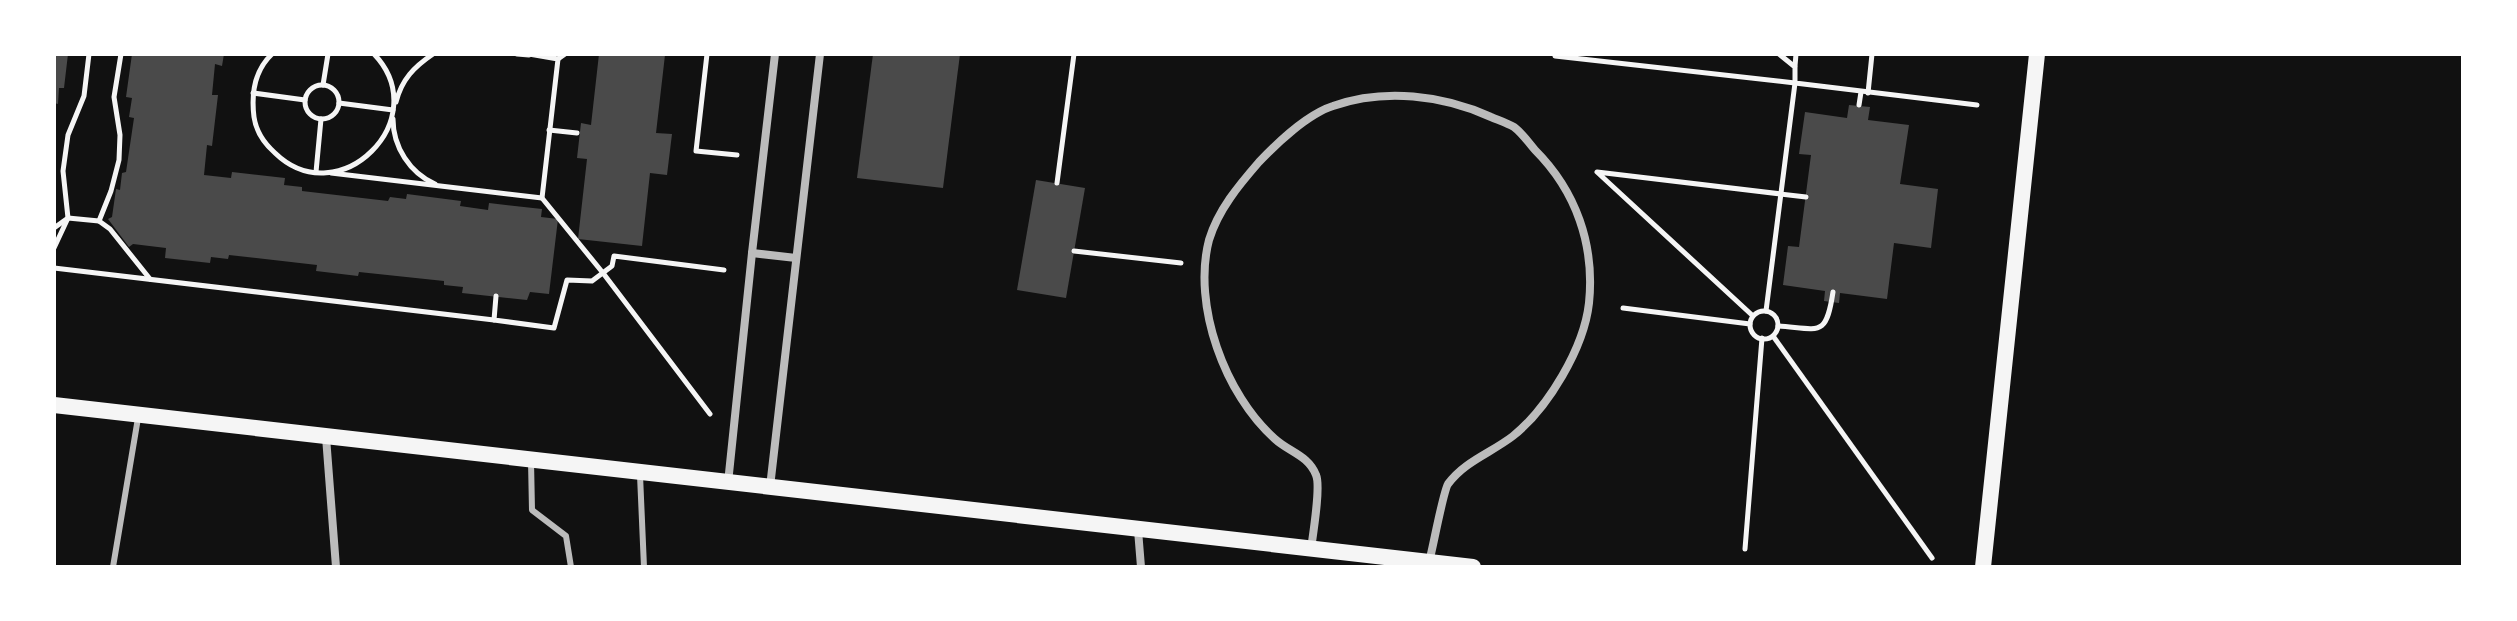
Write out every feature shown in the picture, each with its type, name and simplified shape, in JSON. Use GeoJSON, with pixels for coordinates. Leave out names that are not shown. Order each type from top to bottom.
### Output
{"type":"FeatureCollection","features":[{"type":"Feature","properties":{"kind":"main road"},"geometry":{"type":"LineString","coordinates":[[1983,567],[2037,54]]}},
{"type":"Feature","properties":{"kind":"main road"},"geometry":{"type":"LineString","coordinates":[[54,405],[1473,567]]}},
{"type":"Feature","properties":{"kind":"street"},"geometry":{"type":"LineString","coordinates":[[728,483],[775,54]]}},
{"type":"Feature","properties":{"kind":"street"},"geometry":{"type":"LineString","coordinates":[[770,488],[820,54]]}},
{"type":"Feature","properties":{"kind":"street"},"geometry":{"type":"LineString","coordinates":[[1311,549],[1318,478],[1307,460],[1275,440],[1247,406],[1228,376],[1203,293],[1210,240],[1233,191],[1282,137],[1331,106],[1373,98],[1420,96],[1468,106],[1514,128],[1551,166],[1577,209],[1589,256],[1589,304],[1576,350],[1550,395],[1514,435],[1464,467],[1446,487],[1429,564]]}},
{"type":"Feature","properties":{"kind":"street"},"geometry":{"type":"LineString","coordinates":[[752,253],[796,258]]}},
{"type":"Feature","properties":{"kind":"street"},"geometry":{"type":"LineString","coordinates":[[326,437],[336,567]]}},
{"type":"Feature","properties":{"kind":"street"},"geometry":{"type":"LineString","coordinates":[[1138,530],[1141,567]]}},
{"type":"Feature","properties":{"kind":"lane"},"geometry":{"type":"LineString","coordinates":[[113,567],[139,414]]}},
{"type":"Feature","properties":{"kind":"lane"},"geometry":{"type":"LineString","coordinates":[[531,461],[532,510],[566,536],[571,567]]}},
{"type":"Feature","properties":{"kind":"lane"},"geometry":{"type":"LineString","coordinates":[[640,473],[644,567]]}},
{"type":"Feature","properties":{"kind":"path"},"geometry":{"type":"LineString","coordinates":[[54,248],[68,218],[63,171],[68,135],[84,96],[89,54]]}},
{"type":"Feature","properties":{"kind":"path"},"geometry":{"type":"LineString","coordinates":[[99,221],[119,160],[120,135],[114,97],[121,54]]}},
{"type":"Feature","properties":{"kind":"path"},"geometry":{"type":"LineString","coordinates":[[272,54],[256,77],[253,93],[255,123],[265,144],[282,160],[303,170],[316,172],[542,198],[710,414]]}},
{"type":"Feature","properties":{"kind":"path"},"geometry":{"type":"LineString","coordinates":[[323,85],[328,54]]}},
{"type":"Feature","properties":{"kind":"path"},"geometry":{"type":"LineString","coordinates":[[374,54],[389,76],[393,94],[393,130],[399,150],[411,168],[427,181],[442,187]]}},
{"type":"Feature","properties":{"kind":"path"},"geometry":{"type":"LineString","coordinates":[[326,173],[362,161],[377,148],[387,132],[400,86],[414,68],[433,54]]}},
{"type":"Feature","properties":{"kind":"path"},"geometry":{"type":"LineString","coordinates":[[517,54],[558,59],[565,54]]}},
{"type":"Feature","properties":{"kind":"path"},"geometry":{"type":"LineString","coordinates":[[707,54],[696,151],[737,155]]}},
{"type":"Feature","properties":{"kind":"path"},"geometry":{"type":"LineString","coordinates":[[1057,183],[1074,54]]}},
{"type":"Feature","properties":{"kind":"path"},"geometry":{"type":"LineString","coordinates":[[1779,54],[1795,67]]}},
{"type":"Feature","properties":{"kind":"path"},"geometry":{"type":"LineString","coordinates":[[1766,311],[1796,54]]}},
{"type":"Feature","properties":{"kind":"path"},"geometry":{"type":"LineString","coordinates":[[1859,105],[1872,54]]}},
{"type":"Feature","properties":{"kind":"path"},"geometry":{"type":"LineString","coordinates":[[1555,56],[1977,105]]}},
{"type":"Feature","properties":{"kind":"path"},"geometry":{"type":"LineString","coordinates":[[542,198],[558,59]]}},
{"type":"Feature","properties":{"kind":"path"},"geometry":{"type":"LineString","coordinates":[[323,85],[334,89],[339,103],[333,115],[321,119],[308,111],[305,100],[309,91],[323,85]]}},
{"type":"Feature","properties":{"kind":"path"},"geometry":{"type":"LineString","coordinates":[[253,93],[305,100]]}},
{"type":"Feature","properties":{"kind":"path"},"geometry":{"type":"LineString","coordinates":[[339,103],[393,110]]}},
{"type":"Feature","properties":{"kind":"path"},"geometry":{"type":"LineString","coordinates":[[316,172],[321,119]]}},
{"type":"Feature","properties":{"kind":"path"},"geometry":{"type":"LineString","coordinates":[[549,130],[577,133]]}},
{"type":"Feature","properties":{"kind":"path"},"geometry":{"type":"LineString","coordinates":[[1753,316],[1597,172],[1806,197]]}},
{"type":"Feature","properties":{"kind":"path"},"geometry":{"type":"LineString","coordinates":[[54,228],[68,218],[99,221],[110,229],[150,279]]}},
{"type":"Feature","properties":{"kind":"path"},"geometry":{"type":"LineString","coordinates":[[1074,251],[1181,263]]}},
{"type":"Feature","properties":{"kind":"path"},"geometry":{"type":"LineString","coordinates":[[54,268],[554,328],[567,280],[592,281],[612,266],[614,256],[724,270]]}},
{"type":"Feature","properties":{"kind":"path"},"geometry":{"type":"LineString","coordinates":[[1778,326],[1817,329],[1829,317],[1833,292]]}},
{"type":"Feature","properties":{"kind":"path"},"geometry":{"type":"LineString","coordinates":[[494,320],[496,296]]}},
{"type":"Feature","properties":{"kind":"path"},"geometry":{"type":"LineString","coordinates":[[1623,308],[1750,324]]}},
{"type":"Feature","properties":{"kind":"path"},"geometry":{"type":"LineString","coordinates":[[1766,311],[1775,315],[1778,326],[1773,336],[1762,338],[1753,333],[1750,324],[1753,316],[1766,311]]}},
{"type":"Feature","properties":{"kind":"path"},"geometry":{"type":"LineString","coordinates":[[1773,336],[1932,558]]}},
{"type":"Feature","properties":{"kind":"path"},"geometry":{"type":"LineString","coordinates":[[1745,549],[1762,338]]}},
{"type":"Feature","properties":{"kind":"building"},"geometry":{"type":"Polygon","coordinates":[[[54,54],[68,54],[64,88],[59,88],[58,104],[54,103],[54,54]]]}},
{"type":"Feature","properties":{"kind":"building"},"geometry":{"type":"Polygon","coordinates":[[[132,54],[224,54],[222,66],[215,64],[212,95],[218,95],[212,146],[207,145],[204,175],[231,178],[232,172],[285,178],[284,185],[302,187],[302,191],[388,201],[390,197],[406,199],[407,194],[461,201],[460,206],[488,210],[489,203],[542,209],[541,217],[558,219],[549,294],[530,292],[527,300],[462,293],[463,287],[444,285],[444,281],[316,271],[317,265],[229,255],[228,259],[211,257],[210,263],[165,258],[166,248],[133,244],[129,247],[108,219],[112,217],[122,173],[126,172],[134,118],[129,117],[132,98],[126,97],[132,54]]]}},
{"type":"Feature","properties":{"kind":"building"},"geometry":{"type":"Polygon","coordinates":[[[599,54],[665,55],[656,133],[672,134],[667,175],[650,173],[642,246],[578,239],[587,159],[577,158],[581,123],[591,125],[599,54]]]}},
{"type":"Feature","properties":{"kind":"building"},"geometry":{"type":"Polygon","coordinates":[[[873,54],[960,54],[943,188],[857,178],[873,54]]]}},
{"type":"Feature","properties":{"kind":"building"},"geometry":{"type":"Polygon","coordinates":[[[1849,105],[1870,107],[1868,120],[1909,125],[1900,184],[1938,189],[1931,248],[1894,243],[1887,299],[1840,293],[1839,303],[1824,301],[1825,291],[1783,285],[1788,246],[1799,247],[1811,155],[1799,154],[1805,112],[1847,118],[1849,105]]]}},
{"type":"Feature","properties":{"kind":"building"},"geometry":{"type":"Polygon","coordinates":[[[1036,180],[1085,188],[1066,298],[1017,290],[1036,180]]]}}]}
